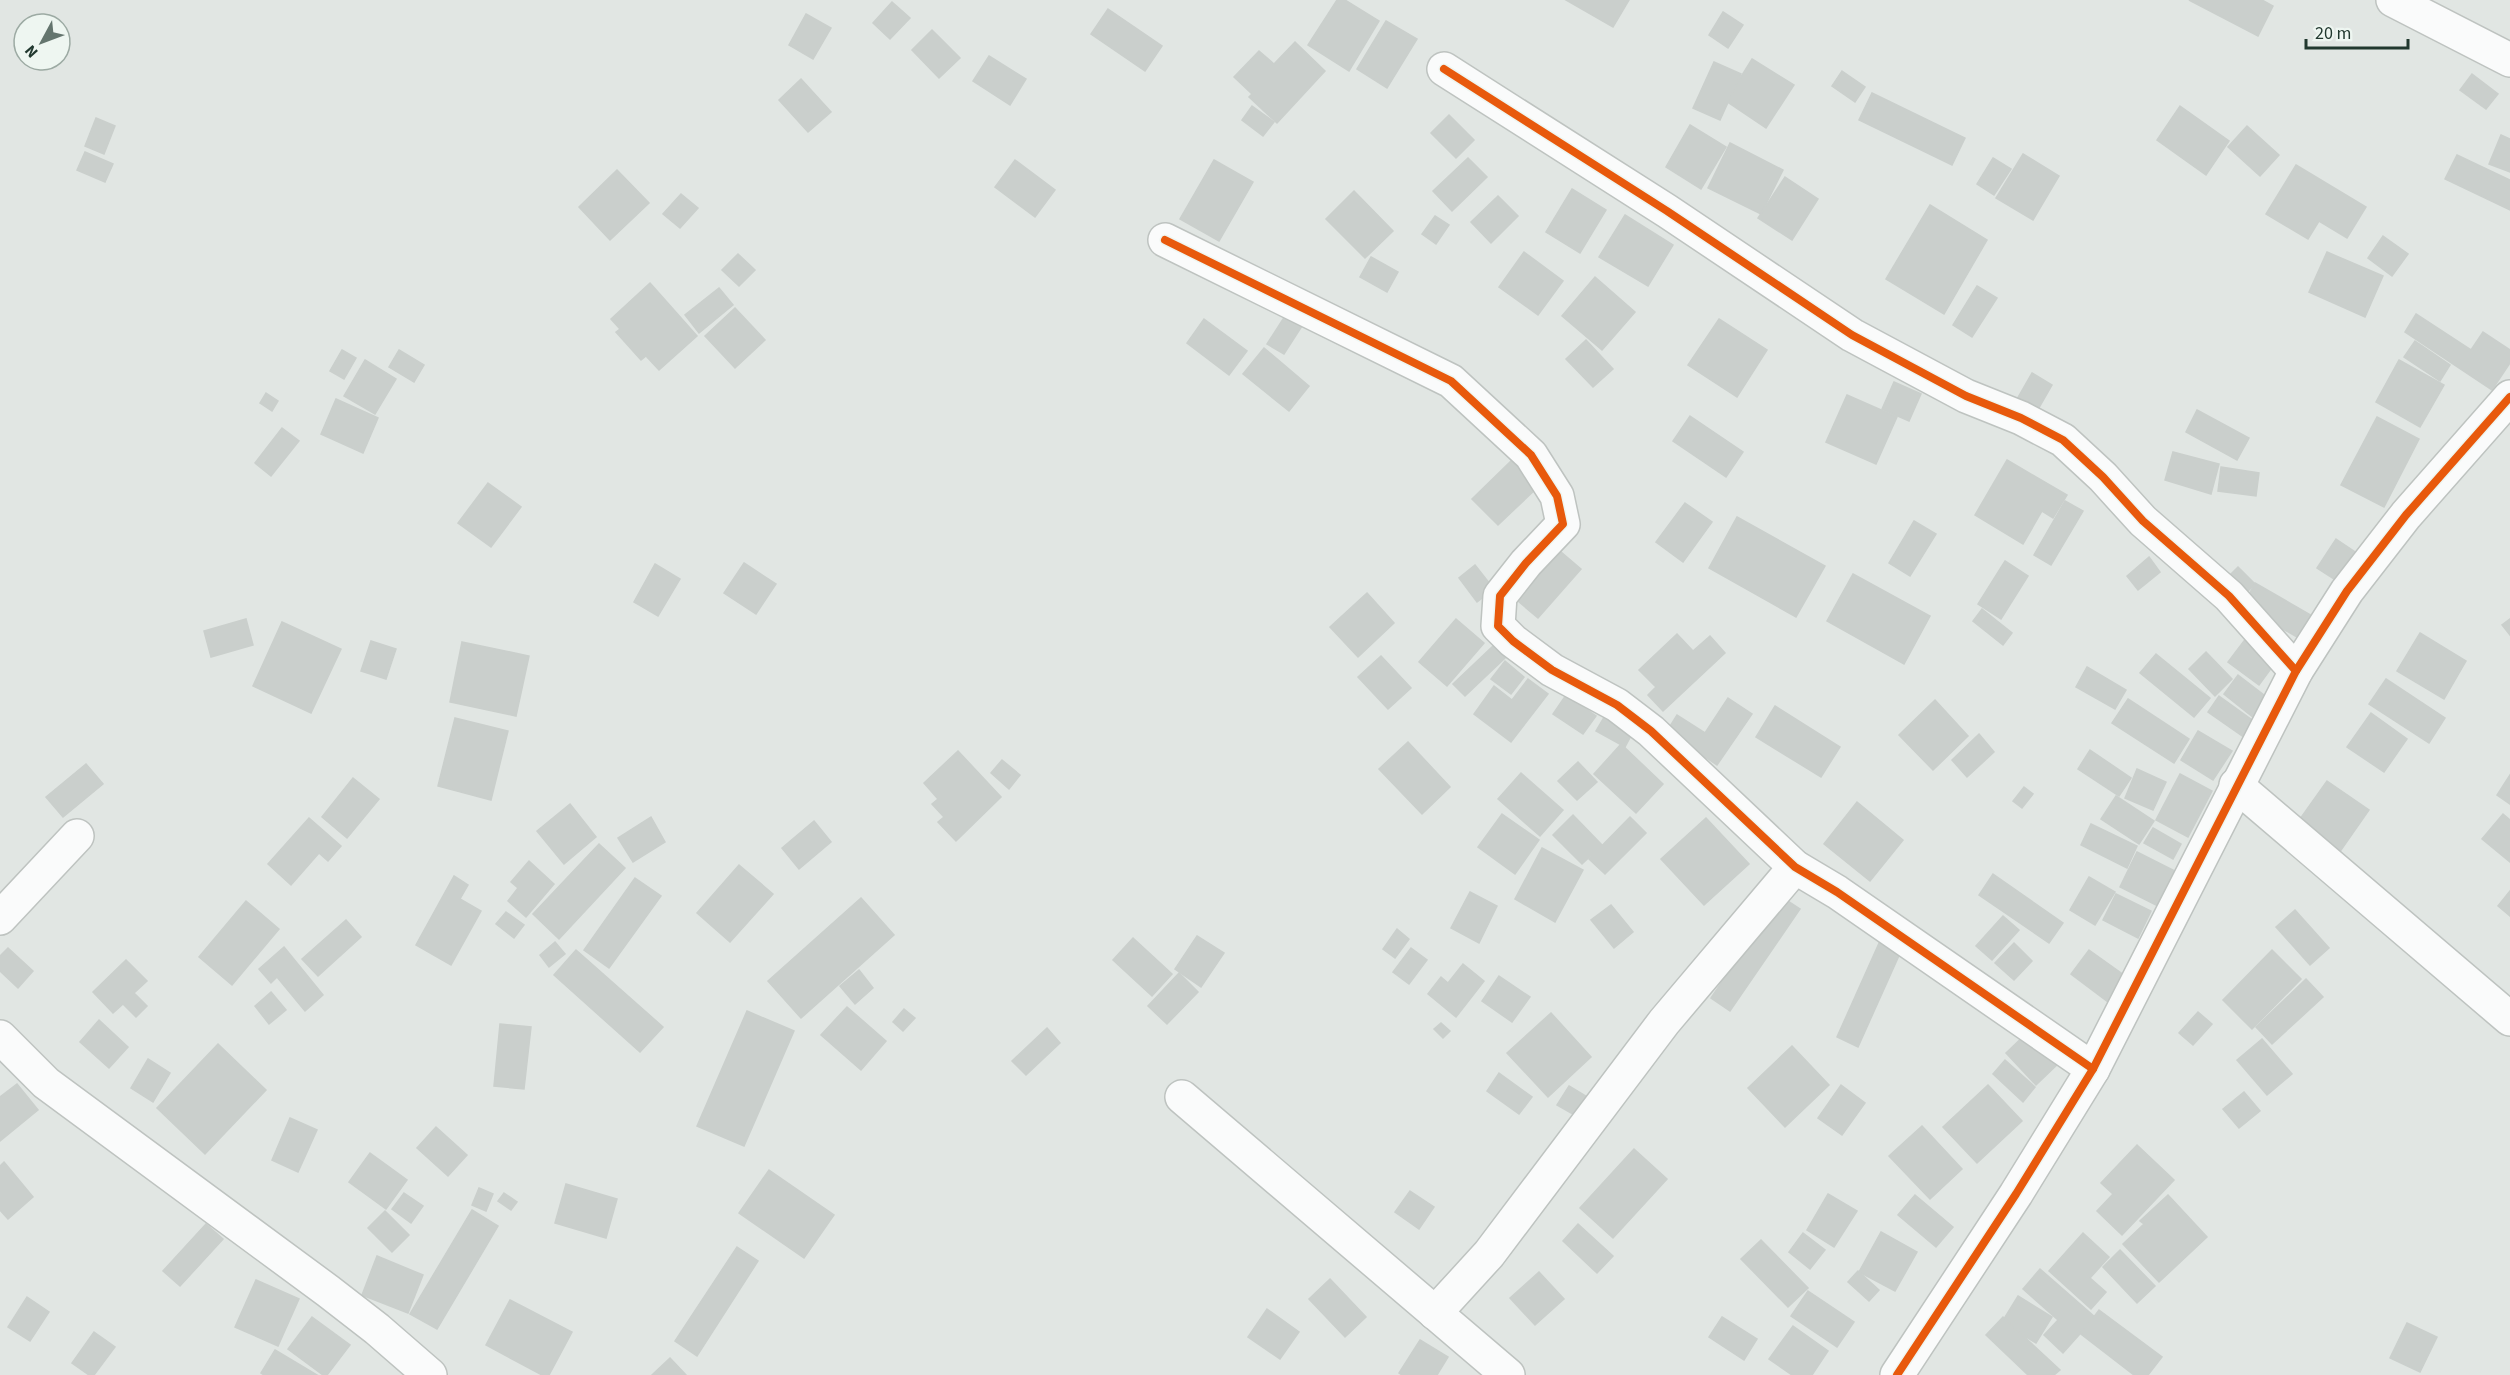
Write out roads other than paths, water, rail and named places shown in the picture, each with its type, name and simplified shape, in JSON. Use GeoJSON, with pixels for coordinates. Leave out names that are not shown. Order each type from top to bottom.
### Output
{"type":"FeatureCollection","features":[{"type":"Feature","properties":{"kind":"street"},"geometry":{"type":"LineString","coordinates":[[2393,0],[2510,60]]}},
{"type":"Feature","properties":{"kind":"street"},"geometry":{"type":"LineString","coordinates":[[1444,69],[1667,211],[1852,335],[1966,396],[2021,418],[2063,440],[2103,477],[2143,520],[2229,596],[2296,671]]}},
{"type":"Feature","properties":{"kind":"street"},"geometry":{"type":"LineString","coordinates":[[1166,240],[1451,381],[1531,455],[1557,496],[1563,524],[1526,562],[1500,596],[1498,626],[1552,670],[1617,705],[1651,731],[1795,867],[1837,892],[2093,1069]]}},
{"type":"Feature","properties":{"kind":"street"},"geometry":{"type":"LineString","coordinates":[[1897,1375],[2010,1204],[2093,1069],[2296,671],[2347,591],[2406,515],[2510,397]]}},
{"type":"Feature","properties":{"kind":"street"},"geometry":{"type":"LineString","coordinates":[[2236,785],[2510,1019]]}},
{"type":"Feature","properties":{"kind":"street"},"geometry":{"type":"LineString","coordinates":[[0,918],[77,836]]}},
{"type":"Feature","properties":{"kind":"street"},"geometry":{"type":"LineString","coordinates":[[1435,1313],[1489,1254],[1659,1029],[1795,867]]}},
{"type":"Feature","properties":{"kind":"street"},"geometry":{"type":"LineString","coordinates":[[0,1037],[46,1083],[328,1291],[377,1329],[430,1375]]}},
{"type":"Feature","properties":{"kind":"street"},"geometry":{"type":"LineString","coordinates":[[1182,1097],[1508,1375]]}}]}
